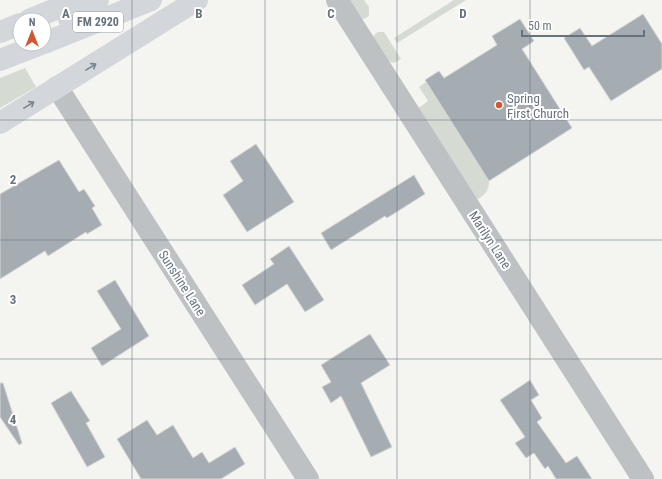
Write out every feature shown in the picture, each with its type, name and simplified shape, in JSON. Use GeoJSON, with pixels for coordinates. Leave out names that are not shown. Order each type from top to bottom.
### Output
{"type":"FeatureCollection","features":[{"type":"Feature","properties":{"kind":"main road","name":"FM 2920"},"geometry":{"type":"LineString","coordinates":[[48,12],[77,0]]}},
{"type":"Feature","properties":{"kind":"main road"},"geometry":{"type":"LineString","coordinates":[[52,26],[93,10],[98,0]]}},
{"type":"Feature","properties":{"kind":"main road","name":"FM 2920"},"geometry":{"type":"LineString","coordinates":[[52,40],[151,0]]}},
{"type":"Feature","properties":{"kind":"main road"},"geometry":{"type":"LineString","coordinates":[[0,123],[197,0]]}},
{"type":"Feature","properties":{"kind":"main road"},"geometry":{"type":"LineString","coordinates":[[0,32],[12,27]]}},
{"type":"Feature","properties":{"kind":"main road"},"geometry":{"type":"LineString","coordinates":[[0,50],[3,46],[12,42]]}},
{"type":"Feature","properties":{"kind":"main road"},"geometry":{"type":"LineString","coordinates":[[0,60],[20,52]]}},
{"type":"Feature","properties":{"kind":"street","name":"Marilyn Lane"},"geometry":{"type":"LineString","coordinates":[[337,0],[642,479]]}},
{"type":"Feature","properties":{"kind":"street","name":"Sunshine Lane"},"geometry":{"type":"LineString","coordinates":[[57,87],[308,479]]}},
{"type":"Feature","properties":{"kind":"shaded area"},"geometry":{"type":"Polygon","coordinates":[[[346,0],[364,0],[369,7],[369,16],[364,19],[357,18],[346,0]]]}},
{"type":"Feature","properties":{"kind":"shaded area"},"geometry":{"type":"Polygon","coordinates":[[[454,0],[466,0],[397,43],[394,38],[454,0]]]}},
{"type":"Feature","properties":{"kind":"shaded area"},"geometry":{"type":"Polygon","coordinates":[[[378,32],[384,32],[401,59],[394,63],[388,61],[373,42],[374,35],[378,32]]]}},
{"type":"Feature","properties":{"kind":"shaded area"},"geometry":{"type":"Polygon","coordinates":[[[25,68],[36,87],[0,108],[0,78],[25,68]]]}},
{"type":"Feature","properties":{"kind":"shaded area"},"geometry":{"type":"Polygon","coordinates":[[[426,82],[489,181],[486,192],[477,200],[416,110],[428,101],[419,87],[426,82]]]}},
{"type":"Feature","properties":{"kind":"building"},"geometry":{"type":"Polygon","coordinates":[[[643,14],[662,44],[662,69],[611,101],[589,67],[584,70],[564,38],[580,28],[592,46],[643,14]]]}},
{"type":"Feature","properties":{"kind":"building","name":"Spring First Church"},"geometry":{"type":"Polygon","coordinates":[[[520,19],[534,41],[522,49],[572,128],[489,181],[425,80],[439,71],[444,78],[497,45],[492,36],[520,19]]]}},
{"type":"Feature","properties":{"kind":"building"},"geometry":{"type":"Polygon","coordinates":[[[256,144],[294,202],[247,232],[223,195],[243,181],[230,161],[256,144]]]}},
{"type":"Feature","properties":{"kind":"building"},"geometry":{"type":"Polygon","coordinates":[[[59,160],[79,192],[84,189],[95,206],[92,208],[102,225],[87,234],[86,232],[48,256],[45,251],[0,279],[0,194],[59,160]]]}},
{"type":"Feature","properties":{"kind":"building"},"geometry":{"type":"Polygon","coordinates":[[[414,175],[425,194],[387,218],[385,216],[331,250],[321,233],[414,175]]]}},
{"type":"Feature","properties":{"kind":"building"},"geometry":{"type":"Polygon","coordinates":[[[289,246],[324,300],[305,312],[287,284],[255,305],[242,285],[274,264],[270,259],[289,246]]]}},
{"type":"Feature","properties":{"kind":"building"},"geometry":{"type":"Polygon","coordinates":[[[115,280],[149,336],[102,366],[91,348],[121,329],[97,291],[115,280]]]}},
{"type":"Feature","properties":{"kind":"building"},"geometry":{"type":"Polygon","coordinates":[[[370,334],[390,365],[361,383],[392,447],[371,457],[341,396],[331,403],[322,387],[331,382],[321,365],[370,334]]]}},
{"type":"Feature","properties":{"kind":"building"},"geometry":{"type":"Polygon","coordinates":[[[530,380],[539,395],[531,400],[542,418],[537,422],[566,463],[577,456],[592,479],[556,479],[548,466],[545,469],[534,453],[526,458],[515,443],[525,437],[500,400],[530,380]]]}},
{"type":"Feature","properties":{"kind":"building"},"geometry":{"type":"Polygon","coordinates":[[[0,383],[3,383],[22,443],[19,445],[0,417],[0,383]]]}},
{"type":"Feature","properties":{"kind":"building"},"geometry":{"type":"Polygon","coordinates":[[[71,391],[90,421],[86,423],[105,457],[87,467],[51,403],[71,391]]]}},
{"type":"Feature","properties":{"kind":"building"},"geometry":{"type":"Polygon","coordinates":[[[147,420],[157,435],[173,425],[193,458],[202,452],[209,463],[235,447],[245,464],[221,479],[141,479],[117,439],[147,420]]]}},
{"type":"Feature","properties":{"kind":"place","name":"Spring First Church"},"geometry":{"type":"Point","coordinates":[499,105]}}]}
